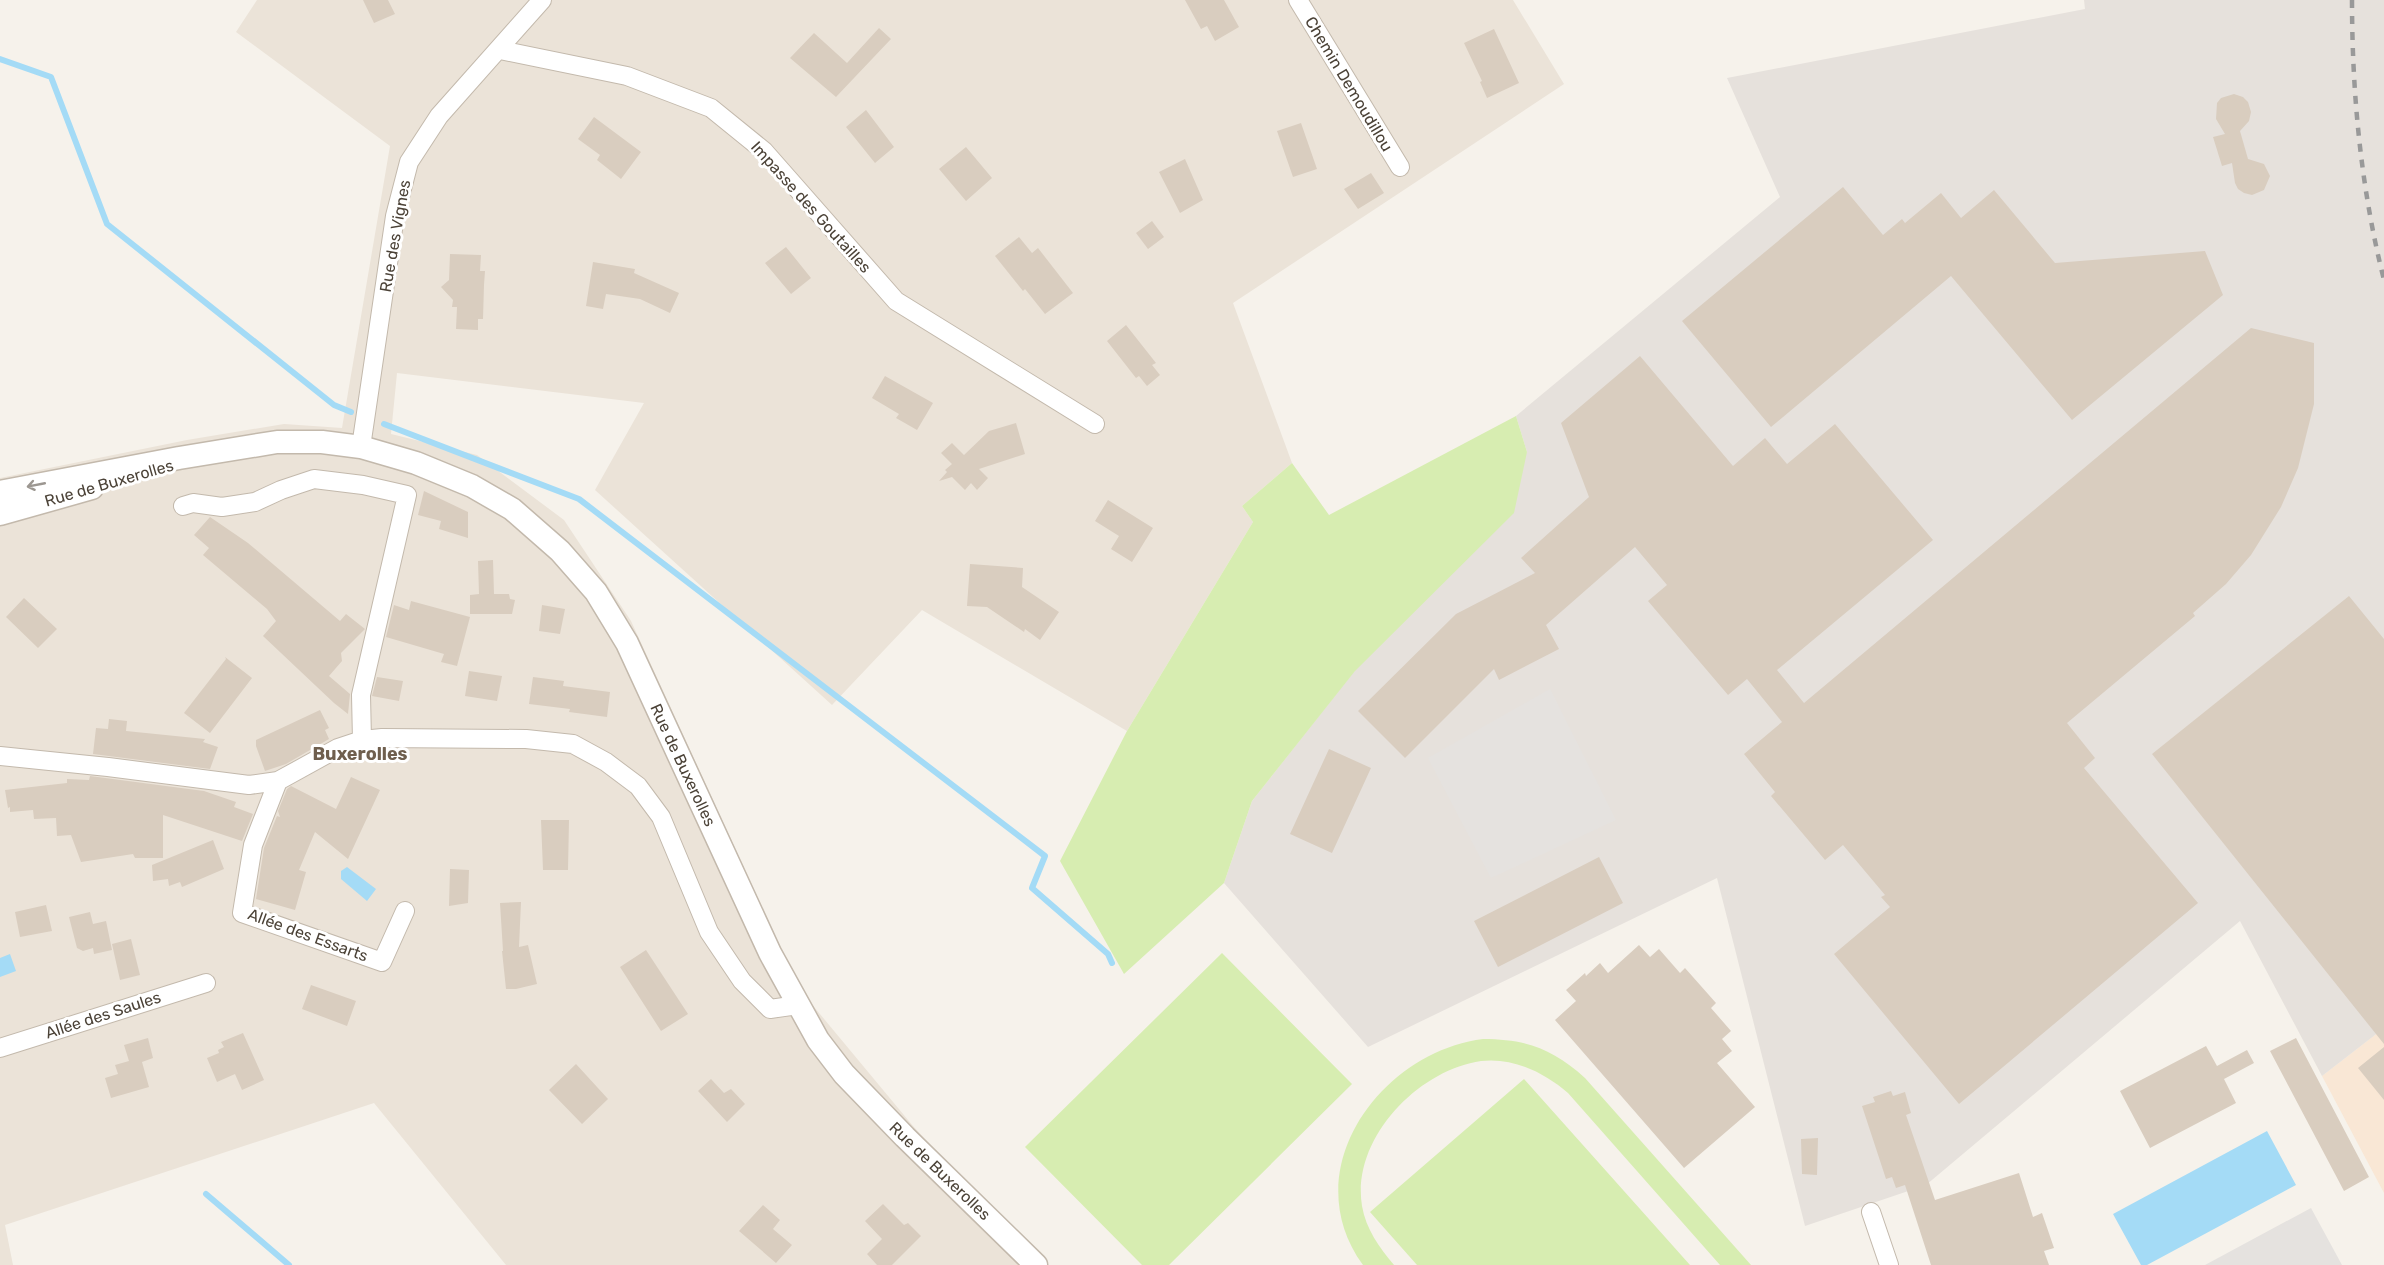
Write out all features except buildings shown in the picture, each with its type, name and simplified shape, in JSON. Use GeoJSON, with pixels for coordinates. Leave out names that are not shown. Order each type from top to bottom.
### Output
{"type":"FeatureCollection","features":[{"type":"Feature","properties":{"kind":"street","name":"Rue des Vignes"},"geometry":{"type":"LineString","coordinates":[[362,447],[395,216],[409,162],[439,116],[542,0]]}},
{"type":"Feature","properties":{"kind":"street","name":"Chemin Demoudillou"},"geometry":{"type":"LineString","coordinates":[[1298,0],[1400,168]]}},
{"type":"Feature","properties":{"kind":"street","name":"Impasse des Goutailles"},"geometry":{"type":"LineString","coordinates":[[500,50],[627,76],[711,108],[764,151],[896,301],[1095,424]]}},
{"type":"Feature","properties":{"kind":"street","name":"Rue de Buxerolles"},"geometry":{"type":"LineString","coordinates":[[0,492],[277,442],[322,442],[362,447],[426,466],[472,486],[512,509],[560,551],[596,592],[627,643],[770,953],[818,1040],[844,1074],[904,1137],[1036,1265]]}},
{"type":"Feature","properties":{"kind":"street","name":"Rue de Buxerolles"},"geometry":{"type":"LineString","coordinates":[[0,514],[218,452]]}},
{"type":"Feature","properties":{"kind":"street"},"geometry":{"type":"LineString","coordinates":[[183,506],[193,503],[222,507],[255,502],[280,490],[314,479],[363,485],[407,495],[361,695],[362,740]]}},
{"type":"Feature","properties":{"kind":"street"},"geometry":{"type":"LineString","coordinates":[[0,756],[249,785],[278,781],[338,748],[362,740],[382,738],[526,739],[573,744],[606,762],[638,786],[661,817],[709,932],[742,981],[770,1009],[798,1005]]}},
{"type":"Feature","properties":{"kind":"street","name":"Allée des Essarts"},"geometry":{"type":"LineString","coordinates":[[278,781],[253,845],[242,913],[382,962],[405,910]]}},
{"type":"Feature","properties":{"kind":"street","name":"Allée des Saules"},"geometry":{"type":"LineString","coordinates":[[0,1048],[206,982]]}},
{"type":"Feature","properties":{"kind":"street"},"geometry":{"type":"LineString","coordinates":[[1871,1212],[1889,1265]]}},
{"type":"Feature","properties":{"kind":"shaded area"},"geometry":{"type":"Polygon","coordinates":[[[257,0],[1513,0],[1564,84],[1233,303],[1292,463],[1242,506],[1253,522],[1127,731],[922,610],[832,705],[595,490],[644,403],[397,373],[391,434],[477,455],[564,520],[631,621],[800,990],[913,1126],[1040,1265],[506,1265],[374,1103],[5,1225],[13,1265],[0,1265],[0,478],[187,440],[284,424],[342,428],[390,146],[236,32],[257,0]]]}},
{"type":"Feature","properties":{"kind":"shaded area"},"geometry":{"type":"Polygon","coordinates":[[[2084,0],[2384,0],[2384,1028],[2322,1076],[2240,921],[1926,1185],[1805,1226],[1717,878],[1368,1047],[1224,883],[1252,801],[1527,452],[1516,416],[1780,197],[1727,78],[2085,9],[2084,0]]]}},
{"type":"Feature","properties":{"kind":"shaded area"},"geometry":{"type":"Polygon","coordinates":[[[1550,689],[1616,820],[1491,878],[1428,758],[1550,689]]]}},
{"type":"Feature","properties":{"kind":"shaded area"},"geometry":{"type":"Polygon","coordinates":[[[2384,1028],[2384,1193],[2322,1076],[2384,1028]]]}},
{"type":"Feature","properties":{"kind":"shaded area"},"geometry":{"type":"Polygon","coordinates":[[[2311,1208],[2342,1265],[2205,1265],[2311,1208]]]}},
{"type":"Feature","properties":{"kind":"green space"},"geometry":{"type":"Polygon","coordinates":[[[1516,416],[1527,452],[1514,513],[1355,671],[1252,801],[1224,883],[1124,974],[1060,861],[1127,731],[1253,522],[1242,506],[1292,463],[1329,515],[1516,416]]]}},
{"type":"Feature","properties":{"kind":"green space"},"geometry":{"type":"Polygon","coordinates":[[[1222,953],[1352,1084],[1169,1265],[1142,1265],[1025,1147],[1222,953]]]}},
{"type":"Feature","properties":{"kind":"green space"},"geometry":{"type":"Polygon","coordinates":[[[1483,1039],[1513,1041],[1538,1048],[1562,1060],[1585,1078],[1751,1265],[1720,1265],[1568,1093],[1549,1079],[1528,1068],[1493,1060],[1457,1067],[1434,1078],[1413,1093],[1378,1133],[1367,1156],[1361,1181],[1362,1206],[1374,1237],[1394,1265],[1363,1265],[1344,1229],[1338,1191],[1344,1155],[1359,1121],[1382,1091],[1412,1066],[1446,1049],[1483,1039]]]}},
{"type":"Feature","properties":{"kind":"green space"},"geometry":{"type":"Polygon","coordinates":[[[1524,1079],[1690,1265],[1417,1265],[1370,1212],[1524,1079]]]}},
{"type":"Feature","properties":{"kind":"water"},"geometry":{"type":"Polygon","coordinates":[[[347,867],[376,889],[367,901],[341,879],[341,871],[347,867]]]}},
{"type":"Feature","properties":{"kind":"water"},"geometry":{"type":"Polygon","coordinates":[[[10,954],[16,971],[0,977],[0,958],[10,954]]]}},
{"type":"Feature","properties":{"kind":"water"},"geometry":{"type":"Polygon","coordinates":[[[2267,1131],[2296,1185],[2147,1265],[2141,1265],[2113,1214],[2267,1131]]]}},
{"type":"Feature","properties":{"kind":"waterway"},"geometry":{"type":"LineString","coordinates":[[0,59],[51,77],[107,224],[334,405],[351,412]]}},
{"type":"Feature","properties":{"kind":"waterway"},"geometry":{"type":"LineString","coordinates":[[384,424],[579,499],[1045,856],[1032,888],[1108,954],[1112,963]]}},
{"type":"Feature","properties":{"kind":"waterway"},"geometry":{"type":"LineString","coordinates":[[206,1194],[289,1265]]}},
{"type":"Feature","properties":{"kind":"railway"},"geometry":{"type":"LineString","coordinates":[[2352,0],[2359,141],[2369,211],[2384,280]]}},
{"type":"Feature","properties":{"kind":"district","name":"Buxerolles"},"geometry":{"type":"Point","coordinates":[360,754]}}]}
